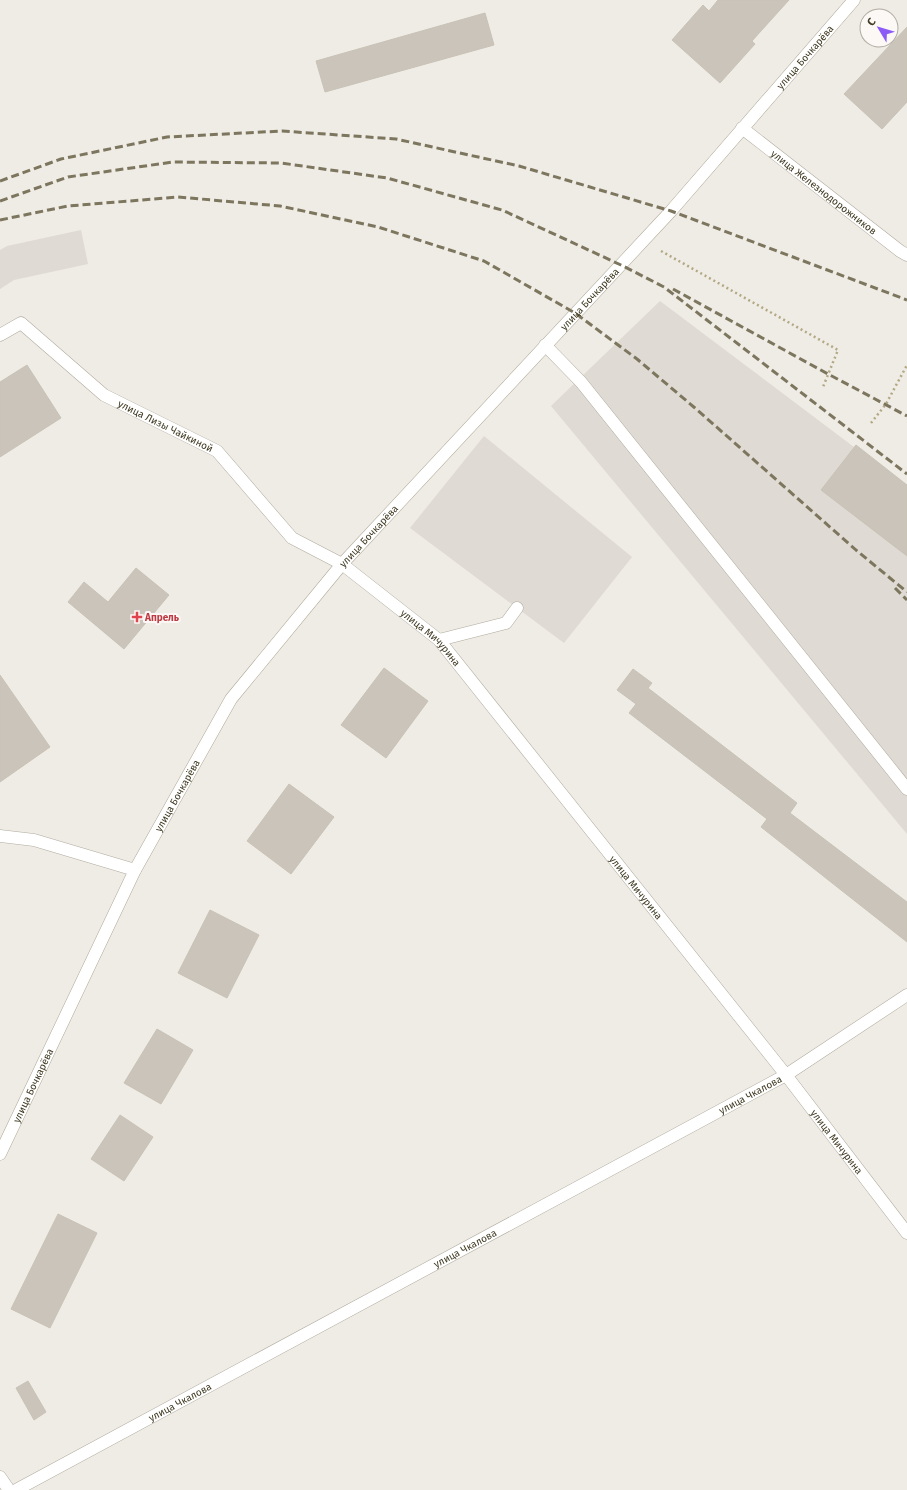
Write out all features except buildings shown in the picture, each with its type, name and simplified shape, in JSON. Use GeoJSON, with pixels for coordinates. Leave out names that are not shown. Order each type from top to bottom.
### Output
{"type":"FeatureCollection","features":[{"type":"Feature","properties":{"kind":"street","name":"улица Бочкарёва"},"geometry":{"type":"LineString","coordinates":[[0,1154],[135,870],[231,699],[342,564],[643,241],[854,0]]}},
{"type":"Feature","properties":{"kind":"street","name":"улица Железнодорожников"},"geometry":{"type":"LineString","coordinates":[[742,128],[907,255]]}},
{"type":"Feature","properties":{"kind":"street","name":"улица Лизы Чайкиной"},"geometry":{"type":"LineString","coordinates":[[0,335],[21,323],[104,396],[217,451],[292,538],[342,564]]}},
{"type":"Feature","properties":{"kind":"street"},"geometry":{"type":"LineString","coordinates":[[545,345],[581,382],[907,789]]}},
{"type":"Feature","properties":{"kind":"street","name":"улица Мичурина"},"geometry":{"type":"LineString","coordinates":[[342,564],[439,640],[786,1075],[907,1233]]}},
{"type":"Feature","properties":{"kind":"street"},"geometry":{"type":"LineString","coordinates":[[439,640],[506,623],[517,608]]}},
{"type":"Feature","properties":{"kind":"street"},"geometry":{"type":"LineString","coordinates":[[0,836],[34,840],[135,870]]}},
{"type":"Feature","properties":{"kind":"street","name":"улица Чкалова"},"geometry":{"type":"LineString","coordinates":[[16,1490],[786,1075],[907,995]]}},
{"type":"Feature","properties":{"kind":"street"},"geometry":{"type":"LineString","coordinates":[[0,1477],[9,1490]]}},
{"type":"Feature","properties":{"kind":"path"},"geometry":{"type":"LineString","coordinates":[[643,241],[838,350],[822,387]]}},
{"type":"Feature","properties":{"kind":"path"},"geometry":{"type":"LineString","coordinates":[[872,424],[886,404],[907,364]]}},
{"type":"Feature","properties":{"kind":"shaded area"},"geometry":{"type":"Polygon","coordinates":[[[81,230],[88,264],[14,280],[0,289],[0,250],[7,246],[81,230]]]}},
{"type":"Feature","properties":{"kind":"shaded area"},"geometry":{"type":"Polygon","coordinates":[[[660,301],[907,487],[907,834],[551,406],[660,301]]]}},
{"type":"Feature","properties":{"kind":"shaded area"},"geometry":{"type":"Polygon","coordinates":[[[484,436],[632,557],[564,643],[410,528],[484,436]]]}},
{"type":"Feature","properties":{"kind":"railway"},"geometry":{"type":"LineString","coordinates":[[0,181],[61,159],[167,137],[282,131],[396,139],[519,166],[671,211],[907,300]]}},
{"type":"Feature","properties":{"kind":"railway"},"geometry":{"type":"LineString","coordinates":[[0,201],[68,177],[173,162],[281,163],[387,178],[502,210],[621,265],[664,287],[907,474]]}},
{"type":"Feature","properties":{"kind":"railway"},"geometry":{"type":"LineString","coordinates":[[0,220],[68,206],[178,197],[280,206],[378,227],[484,261],[575,313],[637,359],[856,550],[907,592]]}},
{"type":"Feature","properties":{"kind":"railway"},"geometry":{"type":"LineString","coordinates":[[673,289],[907,416]]}},
{"type":"Feature","properties":{"kind":"railway"},"geometry":{"type":"LineString","coordinates":[[895,588],[907,600]]}},
{"type":"Feature","properties":{"kind":"place","name":"Апрель"},"geometry":{"type":"Point","coordinates":[137,617]}}]}
